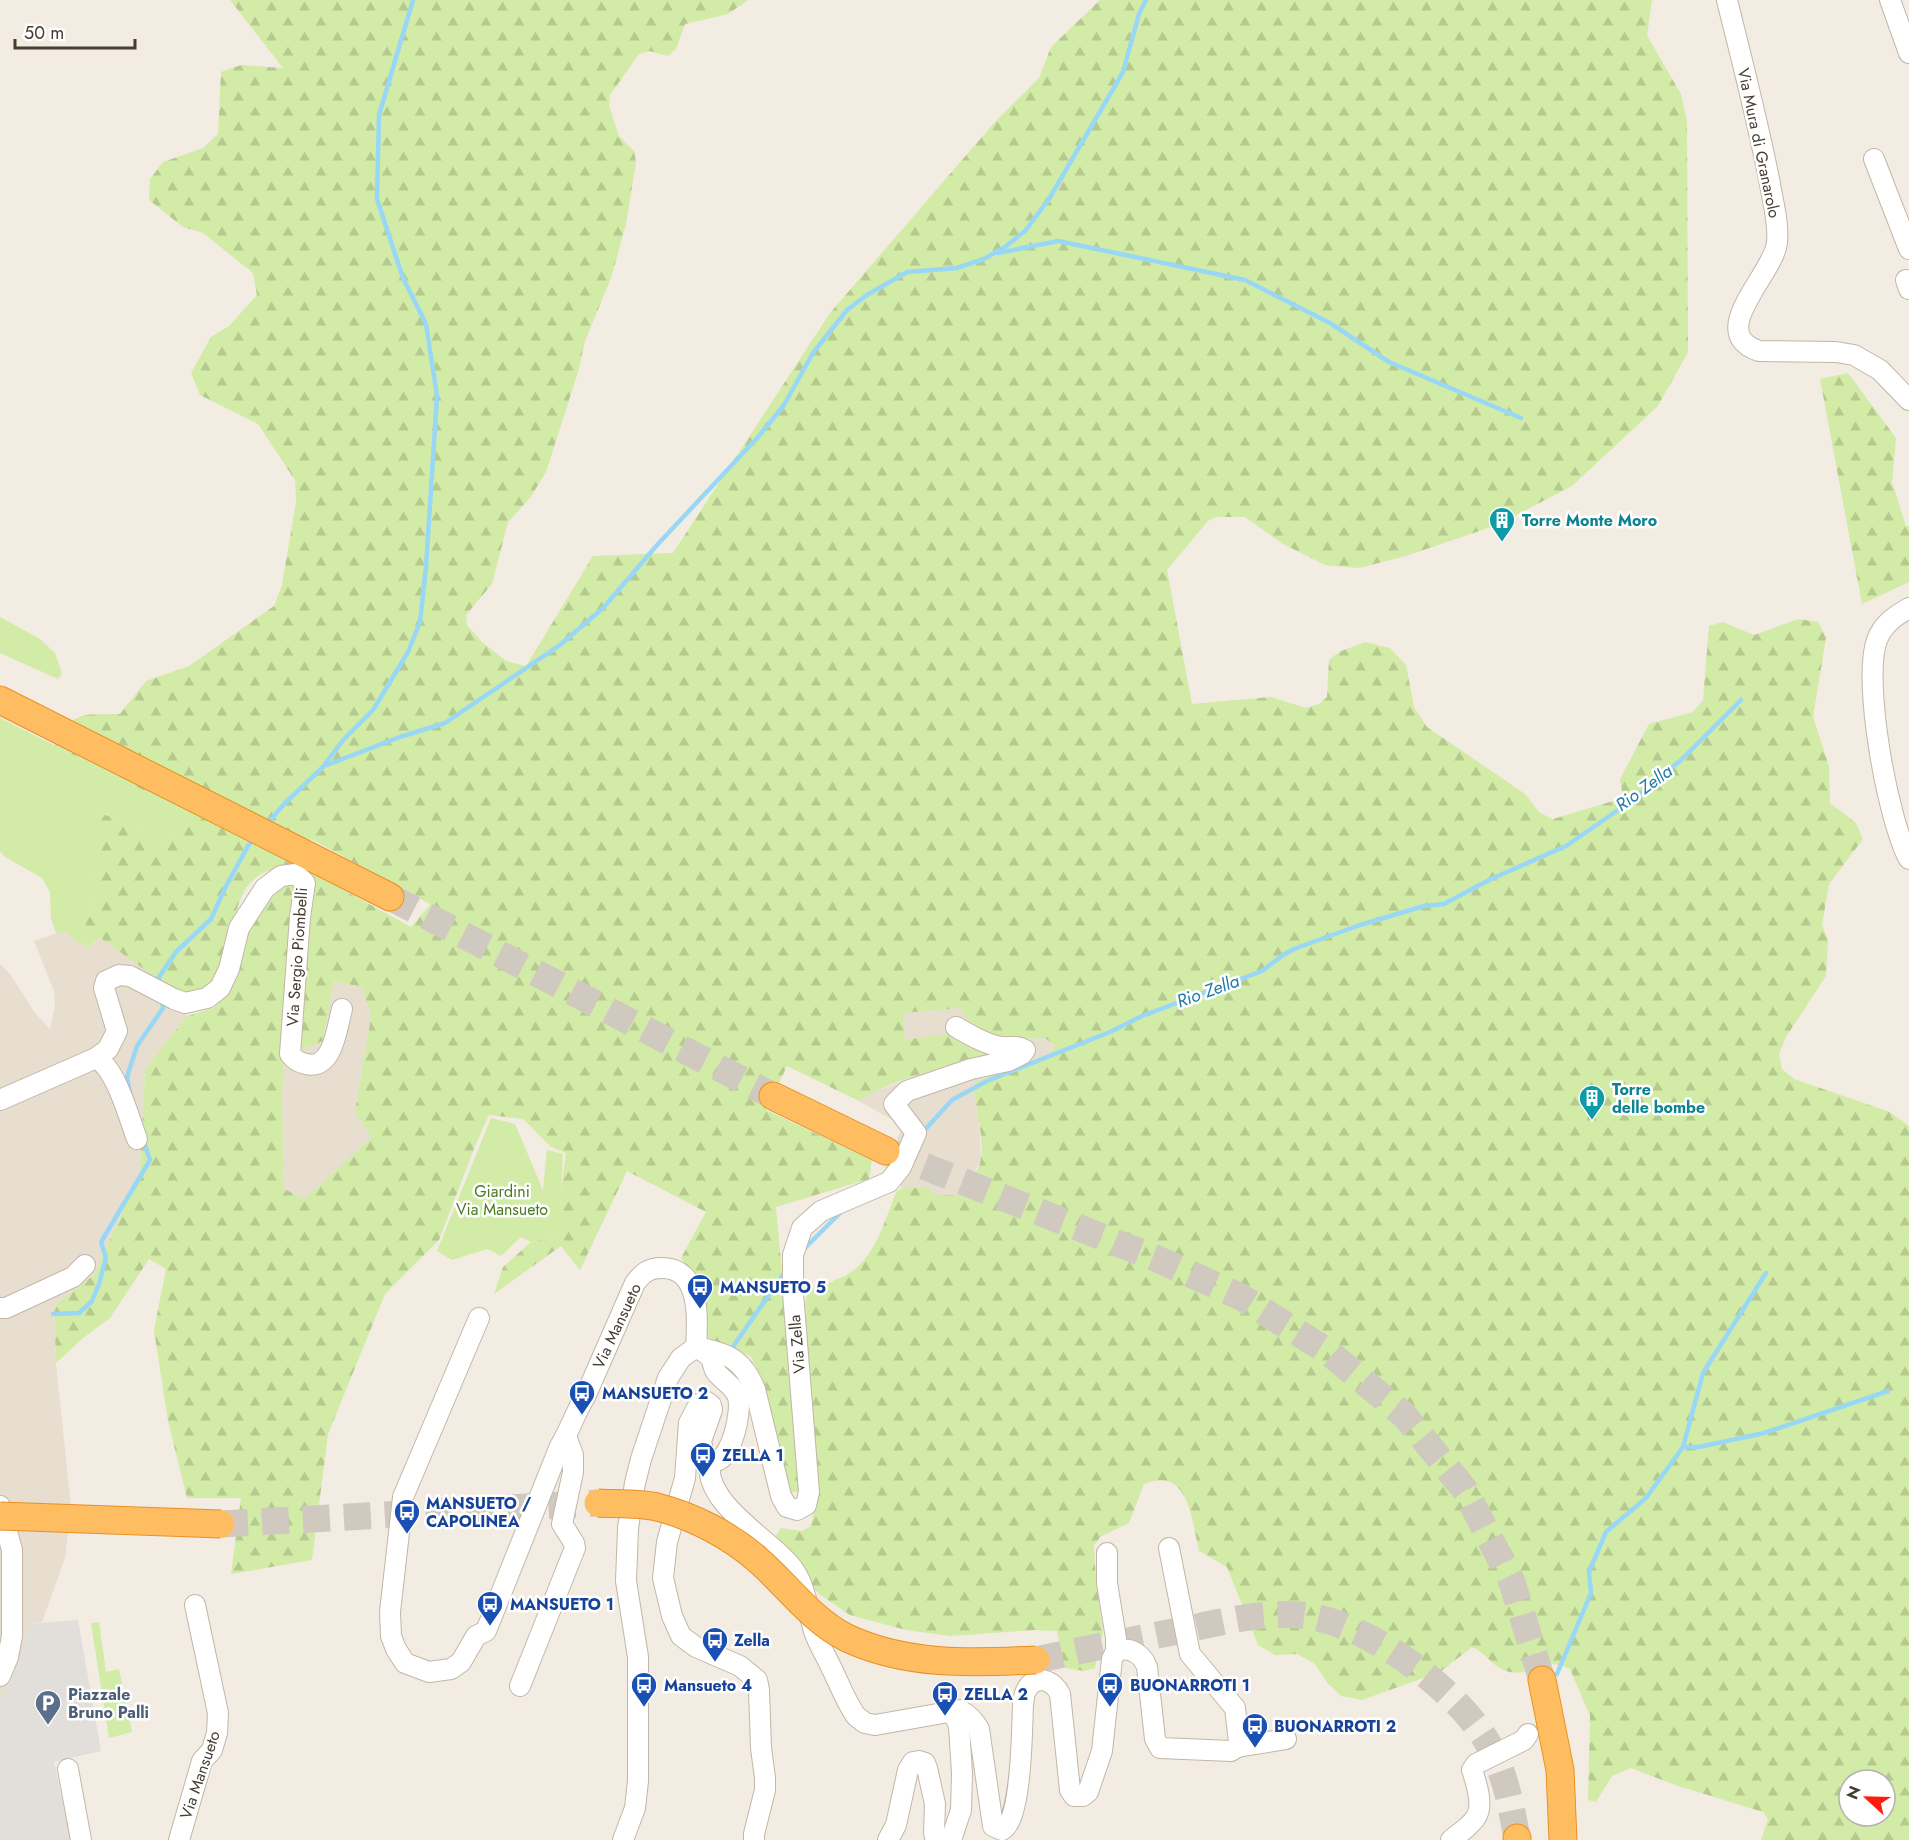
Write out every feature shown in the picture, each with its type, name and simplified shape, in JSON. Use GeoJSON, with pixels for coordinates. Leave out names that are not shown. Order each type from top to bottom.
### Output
{"type":"FeatureCollection","features":[{"type":"Feature","properties":{"kind":"highway"},"geometry":{"type":"LineString","coordinates":[[5,703],[390,897]]}},
{"type":"Feature","properties":{"kind":"highway"},"geometry":{"type":"LineString","coordinates":[[773,1096],[886,1151]]}},
{"type":"Feature","properties":{"kind":"highway"},"geometry":{"type":"LineString","coordinates":[[598,1503],[657,1507],[692,1520],[727,1537],[758,1560],[816,1618],[845,1637],[868,1647],[939,1661],[962,1663],[1036,1660]]}},
{"type":"Feature","properties":{"kind":"highway"},"geometry":{"type":"LineString","coordinates":[[0,1516],[221,1524]]}},
{"type":"Feature","properties":{"kind":"highway"},"geometry":{"type":"LineString","coordinates":[[1542,1680],[1560,1770],[1563,1840]]}},
{"type":"Feature","properties":{"kind":"street","name":"Via Mura di Granarolo"},"geometry":{"type":"LineString","coordinates":[[1727,0],[1764,154],[1778,232],[1776,252],[1738,321],[1738,333],[1742,342],[1760,351],[1836,352],[1854,355],[1880,370],[1909,400]]}},
{"type":"Feature","properties":{"kind":"street"},"geometry":{"type":"LineString","coordinates":[[1890,0],[1909,53]]}},
{"type":"Feature","properties":{"kind":"street"},"geometry":{"type":"LineString","coordinates":[[1874,159],[1909,249]]}},
{"type":"Feature","properties":{"kind":"street"},"geometry":{"type":"LineString","coordinates":[[1909,608],[1897,615],[1882,629],[1877,639],[1873,663],[1875,723],[1894,821],[1909,859]]}},
{"type":"Feature","properties":{"kind":"street","name":"Via Sergio Piombelli"},"geometry":{"type":"LineString","coordinates":[[0,1100],[96,1058],[108,1049],[117,1031],[104,988],[106,981],[119,975],[130,976],[185,1003],[207,998],[220,988],[229,969],[239,928],[264,888],[280,876],[296,874],[305,883],[300,917],[290,1054],[296,1061],[310,1065],[322,1063],[329,1055],[342,1010]]}},
{"type":"Feature","properties":{"kind":"street","name":"Via Zella"},"geometry":{"type":"LineString","coordinates":[[696,1347],[727,1355],[741,1364],[755,1389],[781,1496],[787,1507],[796,1510],[806,1504],[809,1492],[793,1293],[793,1255],[802,1228],[821,1211],[890,1182],[901,1167],[916,1133],[894,1104],[907,1091],[971,1069],[1008,1061],[1025,1050],[1020,1046],[1002,1047],[976,1039],[956,1027]]}},
{"type":"Feature","properties":{"kind":"street"},"geometry":{"type":"LineString","coordinates":[[96,1058],[104,1062],[111,1073],[137,1139]]}},
{"type":"Feature","properties":{"kind":"street"},"geometry":{"type":"LineString","coordinates":[[0,1308],[6,1308],[72,1278],[85,1265]]}},
{"type":"Feature","properties":{"kind":"street","name":"Via Mansueto"},"geometry":{"type":"LineString","coordinates":[[479,1318],[403,1497],[390,1612],[391,1636],[405,1663],[429,1672],[452,1669],[461,1662],[476,1636],[486,1630],[560,1446],[575,1412],[585,1397],[635,1283],[644,1271],[669,1268],[683,1275],[692,1288],[696,1304],[696,1347]]}},
{"type":"Feature","properties":{"kind":"street"},"geometry":{"type":"LineString","coordinates":[[623,1840],[635,1808],[638,1780],[638,1657],[626,1581],[628,1528],[639,1467],[668,1378],[681,1358],[696,1347],[711,1358],[715,1371],[738,1397],[736,1423],[729,1449],[720,1460],[711,1460],[705,1456],[701,1441],[712,1410],[711,1405],[704,1402],[697,1406],[689,1423],[686,1478],[664,1555],[663,1578],[672,1616],[681,1636],[696,1647],[740,1666],[757,1680],[765,1790],[754,1840]]}},
{"type":"Feature","properties":{"kind":"street"},"geometry":{"type":"LineString","coordinates":[[520,1686],[575,1548],[562,1524],[573,1472],[573,1455],[566,1436]]}},
{"type":"Feature","properties":{"kind":"street"},"geometry":{"type":"LineString","coordinates":[[711,1460],[710,1472],[717,1491],[739,1521],[789,1564],[802,1583],[816,1636],[856,1716],[865,1723],[875,1725],[950,1711],[960,1710],[969,1715],[979,1728],[993,1826],[1002,1830],[1009,1825],[1017,1801],[1023,1704],[1026,1689],[1033,1683],[1044,1680],[1053,1684],[1060,1694],[1070,1790],[1074,1796],[1083,1796],[1092,1786],[1102,1751],[1109,1673],[1116,1651],[1107,1583],[1107,1553]]}},
{"type":"Feature","properties":{"kind":"street"},"geometry":{"type":"LineString","coordinates":[[0,1506],[12,1550],[12,1636],[8,1657],[0,1676]]}},
{"type":"Feature","properties":{"kind":"street"},"geometry":{"type":"LineString","coordinates":[[1169,1548],[1190,1654],[1235,1708],[1237,1747]]}},
{"type":"Feature","properties":{"kind":"street","name":"Via Mansueto"},"geometry":{"type":"LineString","coordinates":[[179,1840],[202,1761],[212,1750],[217,1733],[218,1713],[195,1605]]}},
{"type":"Feature","properties":{"kind":"street"},"geometry":{"type":"LineString","coordinates":[[1116,1651],[1122,1649],[1136,1652],[1145,1660],[1155,1739],[1160,1748],[1231,1751],[1237,1747],[1286,1739]]}},
{"type":"Feature","properties":{"kind":"street"},"geometry":{"type":"LineString","coordinates":[[950,1711],[958,1726],[962,1773],[961,1810],[951,1840]]}},
{"type":"Feature","properties":{"kind":"street"},"geometry":{"type":"LineString","coordinates":[[1451,1840],[1476,1818],[1479,1808],[1476,1781],[1472,1770],[1476,1764],[1524,1740],[1528,1734]]}},
{"type":"Feature","properties":{"kind":"street"},"geometry":{"type":"LineString","coordinates":[[888,1840],[896,1825],[908,1770],[913,1762],[919,1761],[927,1768],[935,1804],[934,1833],[936,1840]]}},
{"type":"Feature","properties":{"kind":"street"},"geometry":{"type":"LineString","coordinates":[[68,1769],[81,1840]]}},
{"type":"Feature","properties":{"kind":"shaded area"},"geometry":{"type":"Polygon","coordinates":[[[307,925],[323,1041],[334,981],[362,987],[371,1017],[355,1112],[373,1137],[305,1199],[284,1190],[282,1098],[289,928],[307,925]]]}},
{"type":"Feature","properties":{"kind":"shaded area"},"geometry":{"type":"Polygon","coordinates":[[[66,930],[88,948],[99,937],[183,997],[187,1016],[145,1069],[140,1173],[94,1275],[54,1306],[56,1363],[71,1507],[65,1558],[42,1622],[28,1624],[23,1654],[0,1702],[0,964],[10,974],[35,1013],[50,1029],[55,1004],[54,991],[34,941],[66,930]]]}},
{"type":"Feature","properties":{"kind":"shaded area"},"geometry":{"type":"Polygon","coordinates":[[[960,1008],[1000,1040],[1045,1038],[1055,1046],[1047,1060],[1022,1063],[973,1086],[979,1120],[981,1159],[970,1182],[959,1195],[935,1195],[928,1187],[902,1188],[885,1167],[903,1126],[859,1101],[873,1092],[903,1081],[964,1063],[954,1033],[905,1041],[902,1013],[960,1008]]]}},
{"type":"Feature","properties":{"kind":"shaded area","name":"Piazzale Bruno Palli"},"geometry":{"type":"Polygon","coordinates":[[[78,1620],[101,1751],[54,1762],[71,1840],[0,1840],[0,1702],[23,1654],[28,1624],[78,1620]]]}},
{"type":"Feature","properties":{"kind":"green space"},"geometry":{"type":"Polygon","coordinates":[[[230,0],[748,0],[728,14],[685,24],[676,49],[668,56],[649,51],[639,54],[610,95],[609,106],[619,136],[634,151],[636,162],[626,224],[611,278],[585,341],[578,372],[546,472],[530,498],[508,522],[492,584],[466,615],[467,625],[482,642],[506,661],[526,666],[593,556],[673,553],[830,313],[994,123],[1039,78],[1051,47],[1100,0],[1652,0],[1647,36],[1681,94],[1687,122],[1688,352],[1658,406],[1572,486],[1497,525],[1406,556],[1359,568],[1325,565],[1283,544],[1245,517],[1216,517],[1208,521],[1167,570],[1192,704],[1271,697],[1306,708],[1319,704],[1327,697],[1329,660],[1339,652],[1365,642],[1390,648],[1406,665],[1414,707],[1427,727],[1525,794],[1540,813],[1553,819],[1623,798],[1620,779],[1649,724],[1693,712],[1703,700],[1709,626],[1723,622],[1754,635],[1798,619],[1818,622],[1826,638],[1813,717],[1829,766],[1830,803],[1856,823],[1863,839],[1829,884],[1822,925],[1828,940],[1826,976],[1786,1037],[1779,1054],[1782,1069],[1794,1079],[1890,1112],[1909,1126],[1909,1840],[1761,1840],[1768,1819],[1763,1812],[1675,1785],[1631,1768],[1612,1776],[1596,1802],[1588,1800],[1590,1716],[1570,1669],[1559,1665],[1546,1665],[1518,1673],[1506,1671],[1472,1647],[1440,1672],[1362,1700],[1341,1696],[1327,1682],[1315,1664],[1297,1654],[1275,1655],[1258,1645],[1227,1567],[1199,1551],[1186,1499],[1171,1482],[1159,1480],[1144,1484],[1129,1523],[1100,1537],[1094,1546],[1103,1633],[1095,1668],[1084,1671],[1065,1668],[1057,1631],[1034,1630],[950,1636],[906,1630],[850,1615],[819,1594],[805,1579],[796,1559],[775,1537],[781,1528],[802,1531],[811,1526],[816,1501],[805,1305],[807,1295],[814,1287],[826,1285],[848,1274],[868,1256],[881,1231],[896,1192],[902,1188],[928,1187],[935,1195],[959,1195],[976,1173],[982,1151],[973,1086],[998,1072],[1047,1060],[1055,1046],[1045,1038],[1000,1040],[974,1030],[960,1008],[903,1013],[905,1040],[954,1033],[994,1055],[906,1079],[859,1101],[787,1066],[766,1110],[872,1160],[869,1179],[776,1207],[802,1491],[789,1493],[764,1382],[750,1356],[701,1334],[707,1296],[681,1258],[706,1212],[627,1171],[580,1270],[561,1246],[494,1294],[503,1267],[531,1242],[557,1236],[562,1222],[561,1191],[566,1153],[551,1147],[523,1119],[489,1115],[439,1240],[385,1294],[328,1434],[312,1560],[231,1574],[241,1498],[187,1498],[168,1421],[154,1330],[166,1269],[149,1259],[110,1318],[83,1338],[56,1363],[54,1306],[94,1275],[140,1173],[145,1069],[187,1016],[214,1008],[232,974],[247,928],[299,866],[275,869],[258,876],[247,887],[240,902],[226,955],[216,979],[202,994],[183,997],[99,937],[88,948],[85,922],[88,911],[95,902],[96,891],[92,871],[103,842],[94,822],[99,813],[139,826],[156,839],[166,843],[187,812],[55,746],[61,734],[80,716],[120,714],[146,681],[189,666],[274,606],[282,585],[296,502],[295,480],[258,424],[200,395],[191,373],[211,337],[229,326],[257,295],[253,273],[203,233],[183,227],[149,200],[150,179],[163,162],[203,148],[218,134],[221,72],[241,65],[283,68],[230,0]],[[311,839],[300,866],[411,927],[430,904],[311,839]],[[290,928],[282,1098],[284,1189],[305,1199],[372,1137],[355,1112],[371,1017],[362,987],[334,981],[323,1041],[297,1051],[290,928]]]}},
{"type":"Feature","properties":{"kind":"green space"},"geometry":{"type":"Polygon","coordinates":[[[1848,373],[1896,438],[1892,482],[1906,526],[1909,526],[1909,582],[1862,604],[1820,379],[1848,373]]]}},
{"type":"Feature","properties":{"kind":"green space"},"geometry":{"type":"Polygon","coordinates":[[[0,617],[40,639],[55,653],[62,673],[58,679],[0,653],[0,617]]]}},
{"type":"Feature","properties":{"kind":"green space"},"geometry":{"type":"Polygon","coordinates":[[[0,718],[187,812],[166,843],[156,839],[139,826],[99,813],[94,822],[103,842],[92,871],[96,891],[95,902],[88,911],[85,922],[88,948],[70,937],[66,931],[56,933],[51,919],[50,892],[42,878],[5,857],[0,851],[0,718]]]}},
{"type":"Feature","properties":{"kind":"green space","name":"Giardini Via Mansueto"},"geometry":{"type":"Polygon","coordinates":[[[491,1118],[515,1124],[543,1190],[547,1150],[563,1154],[562,1222],[557,1236],[531,1242],[521,1237],[501,1256],[487,1249],[452,1260],[437,1251],[491,1118]]]}},
{"type":"Feature","properties":{"kind":"green space"},"geometry":{"type":"Polygon","coordinates":[[[99,1622],[106,1672],[119,1669],[132,1732],[109,1738],[91,1623],[99,1622]]]}},
{"type":"Feature","properties":{"kind":"waterway"},"geometry":{"type":"LineString","coordinates":[[325,764],[344,739],[373,710],[408,652],[420,622],[426,567],[437,396],[426,324],[403,278],[377,199],[379,115],[413,0]]}},
{"type":"Feature","properties":{"kind":"waterway"},"geometry":{"type":"LineString","coordinates":[[267,824],[284,804],[324,766],[400,737],[445,723],[560,645],[603,608],[658,544],[758,437],[784,405],[813,353],[847,310],[867,295],[907,272],[957,268],[984,259],[1005,247],[1025,231],[1049,199],[1123,72],[1139,14],[1146,0]]}},
{"type":"Feature","properties":{"kind":"waterway"},"geometry":{"type":"LineString","coordinates":[[998,253],[1058,241],[1245,280],[1330,323],[1389,362],[1521,418]]}},
{"type":"Feature","properties":{"kind":"waterway","name":"Rio Zella"},"geometry":{"type":"LineString","coordinates":[[921,1134],[952,1100],[987,1081],[1110,1032],[1142,1016],[1262,971],[1294,949],[1360,925],[1424,906],[1444,904],[1491,879],[1566,846],[1621,808],[1680,761],[1741,700]]}},
{"type":"Feature","properties":{"kind":"waterway"},"geometry":{"type":"LineString","coordinates":[[160,986],[159,977],[176,952],[211,919],[225,888],[248,846],[255,838]]}},
{"type":"Feature","properties":{"kind":"waterway"},"geometry":{"type":"LineString","coordinates":[[130,1093],[127,1077],[137,1046],[163,1008],[162,998]]}},
{"type":"Feature","properties":{"kind":"waterway"},"geometry":{"type":"LineString","coordinates":[[53,1314],[79,1313],[92,1301],[106,1258],[101,1242],[150,1160],[143,1139]]}},
{"type":"Feature","properties":{"kind":"waterway","name":"Rio Zella"},"geometry":{"type":"LineString","coordinates":[[804,1249],[843,1210]]}},
{"type":"Feature","properties":{"kind":"waterway","name":"Rio Zella"},"geometry":{"type":"LineString","coordinates":[[730,1351],[785,1272]]}},
{"type":"Feature","properties":{"kind":"waterway"},"geometry":{"type":"LineString","coordinates":[[1683,1447],[1703,1373],[1766,1273]]}},
{"type":"Feature","properties":{"kind":"waterway"},"geometry":{"type":"LineString","coordinates":[[1557,1674],[1591,1593],[1589,1572],[1606,1532],[1646,1498],[1683,1447],[1699,1447],[1764,1433],[1888,1391]]}},
{"type":"Feature","properties":{"kind":"tunnel"},"geometry":{"type":"LineString","coordinates":[[390,897],[773,1096]]}},
{"type":"Feature","properties":{"kind":"tunnel"},"geometry":{"type":"LineString","coordinates":[[886,1151],[1155,1258],[1241,1297],[1327,1351],[1404,1415],[1465,1490],[1512,1582],[1542,1680]]}},
{"type":"Feature","properties":{"kind":"tunnel"},"geometry":{"type":"LineString","coordinates":[[221,1524],[598,1503]]}},
{"type":"Feature","properties":{"kind":"tunnel"},"geometry":{"type":"LineString","coordinates":[[1036,1660],[1244,1618],[1286,1614],[1326,1620],[1381,1644],[1434,1682],[1457,1703],[1476,1725],[1496,1758],[1507,1791],[1517,1838]]}},
{"type":"Feature","properties":{"kind":"place","name":"Torre Monte Moro"},"geometry":{"type":"Point","coordinates":[1502,543]}},
{"type":"Feature","properties":{"kind":"place","name":"Torre delle bombe"},"geometry":{"type":"Point","coordinates":[1592,1121]}},
{"type":"Feature","properties":{"kind":"place","name":"MANSUETO 5"},"geometry":{"type":"Point","coordinates":[700,1310]}},
{"type":"Feature","properties":{"kind":"place","name":"MANSUETO 2"},"geometry":{"type":"Point","coordinates":[582,1416]}},
{"type":"Feature","properties":{"kind":"place","name":"ZELLA 1"},"geometry":{"type":"Point","coordinates":[703,1478]}},
{"type":"Feature","properties":{"kind":"place","name":"MANSUETO / CAPOLINEA"},"geometry":{"type":"Point","coordinates":[407,1535]}},
{"type":"Feature","properties":{"kind":"place","name":"MANSUETO 1"},"geometry":{"type":"Point","coordinates":[490,1627]}},
{"type":"Feature","properties":{"kind":"place","name":"Zella"},"geometry":{"type":"Point","coordinates":[715,1663]}},
{"type":"Feature","properties":{"kind":"place","name":"Mansueto 4"},"geometry":{"type":"Point","coordinates":[644,1708]}},
{"type":"Feature","properties":{"kind":"place","name":"BUONARROTI 1"},"geometry":{"type":"Point","coordinates":[1110,1708]}},
{"type":"Feature","properties":{"kind":"place","name":"ZELLA 2"},"geometry":{"type":"Point","coordinates":[945,1717]}},
{"type":"Feature","properties":{"kind":"place","name":"Piazzale Bruno Palli"},"geometry":{"type":"Point","coordinates":[48,1726]}},
{"type":"Feature","properties":{"kind":"place","name":"BUONARROTI 2"},"geometry":{"type":"Point","coordinates":[1255,1749]}}]}
